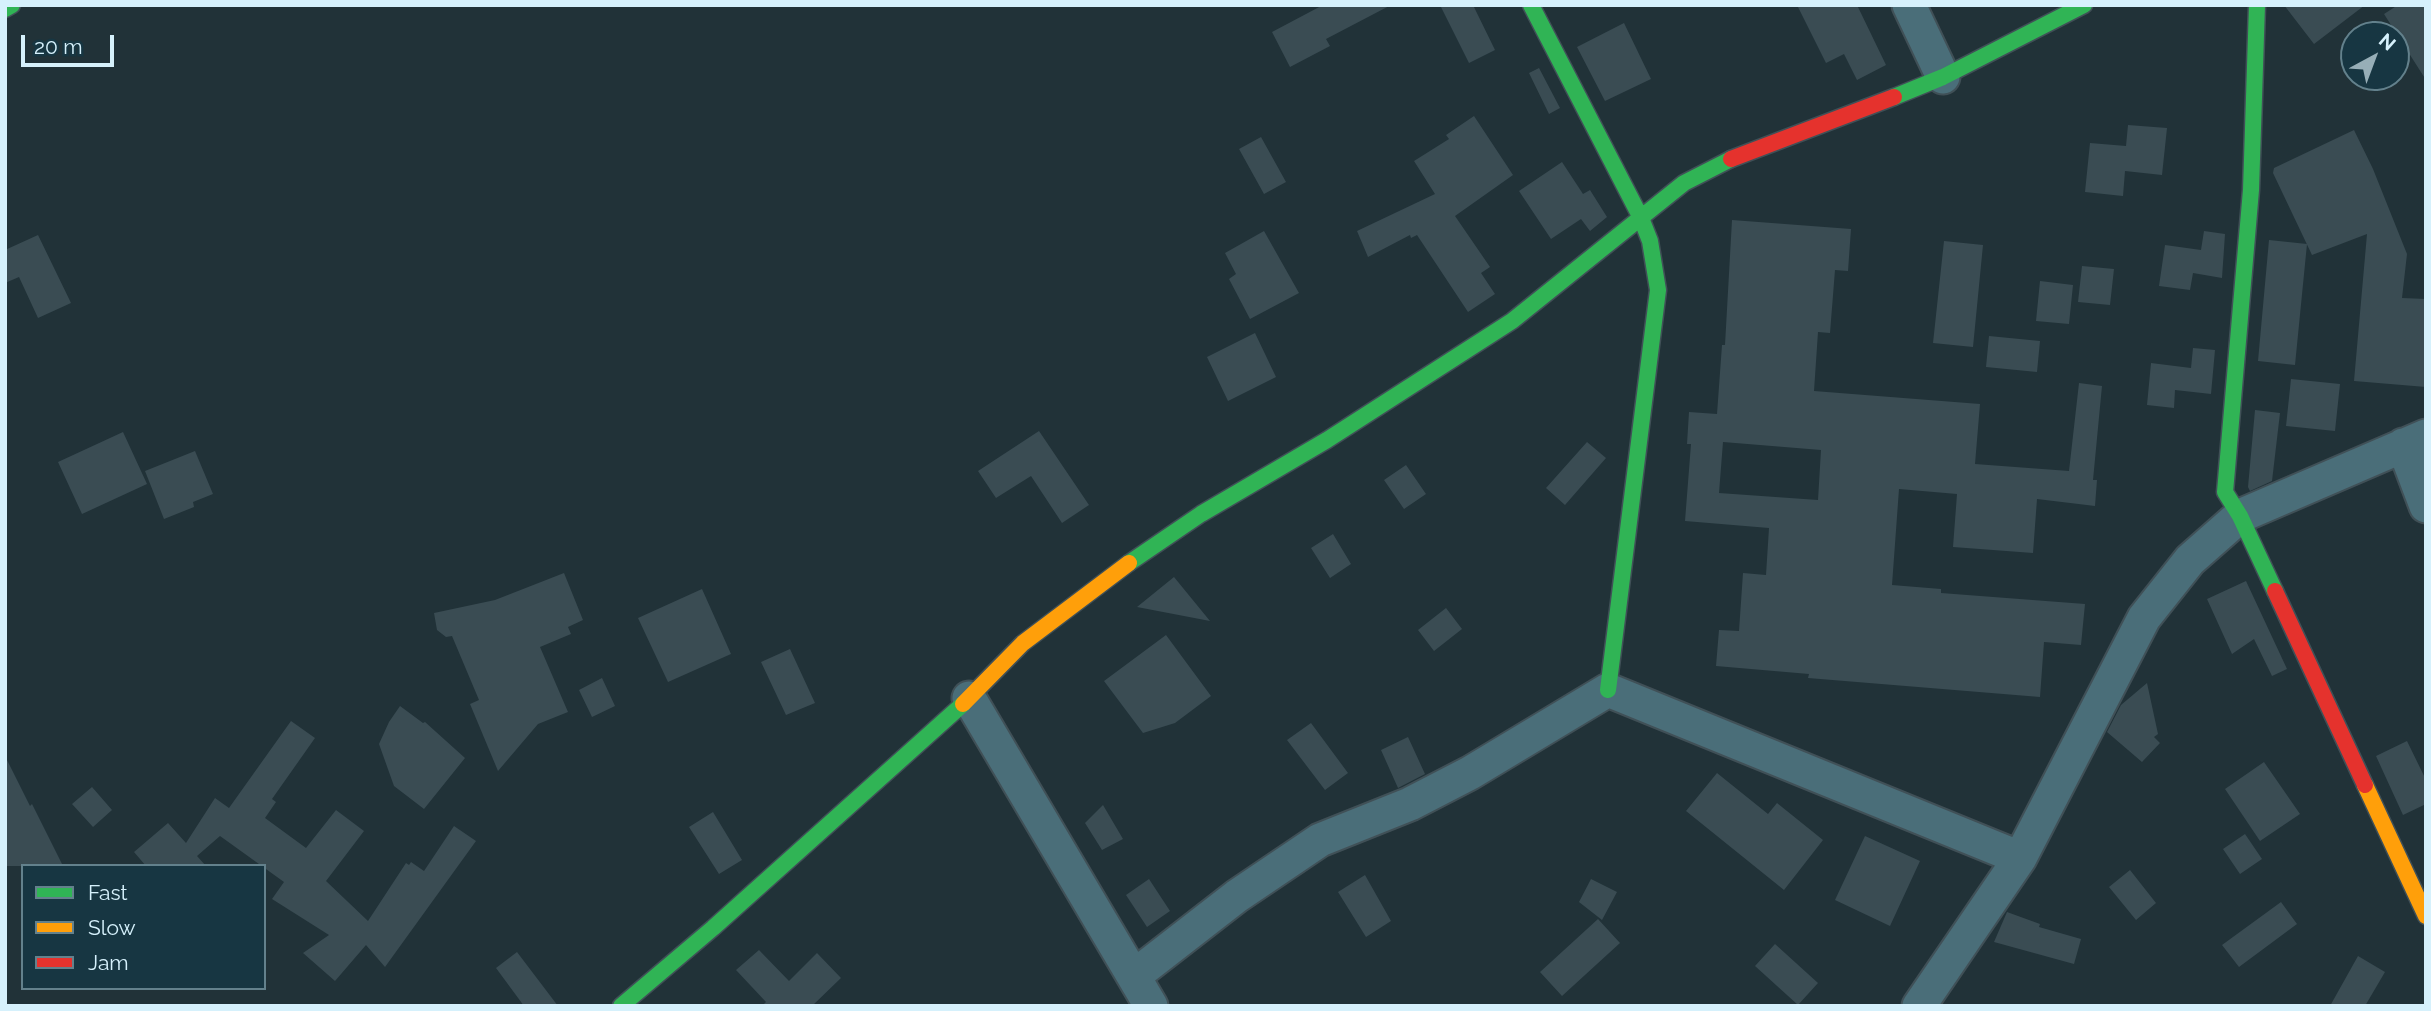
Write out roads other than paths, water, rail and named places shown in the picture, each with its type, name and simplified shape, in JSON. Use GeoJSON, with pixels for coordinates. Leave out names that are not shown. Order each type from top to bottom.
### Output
{"type":"FeatureCollection","features":[{"type":"Feature","properties":{"kind":"street"},"geometry":{"type":"LineString","coordinates":[[5,9],[12,5]]}},
{"type":"Feature","properties":{"kind":"street"},"geometry":{"type":"LineString","coordinates":[[1531,5],[1641,218],[1650,241],[1658,290],[1608,690]]}},
{"type":"Feature","properties":{"kind":"street"},"geometry":{"type":"LineString","coordinates":[[1909,5],[1943,77]]}},
{"type":"Feature","properties":{"kind":"street"},"geometry":{"type":"LineString","coordinates":[[621,1006],[713,928],[969,698],[1023,643],[1102,582],[1201,514],[1327,440],[1512,321],[1684,183],[1736,157],[1943,77],[2084,5]]}},
{"type":"Feature","properties":{"kind":"street"},"geometry":{"type":"LineString","coordinates":[[2258,5],[2251,190],[2225,492],[2240,516],[2426,916]]}},
{"type":"Feature","properties":{"kind":"street"},"geometry":{"type":"LineString","coordinates":[[1919,1006],[2020,858],[2144,618],[2190,560],[2240,516],[2414,441],[2426,506]]}},
{"type":"Feature","properties":{"kind":"street"},"geometry":{"type":"LineString","coordinates":[[1608,690],[2020,858]]}},
{"type":"Feature","properties":{"kind":"street"},"geometry":{"type":"LineString","coordinates":[[1133,976],[1237,896],[1320,840],[1409,804],[1469,773],[1608,690]]}},
{"type":"Feature","properties":{"kind":"street"},"geometry":{"type":"LineString","coordinates":[[969,698],[1151,1006]]}}]}
